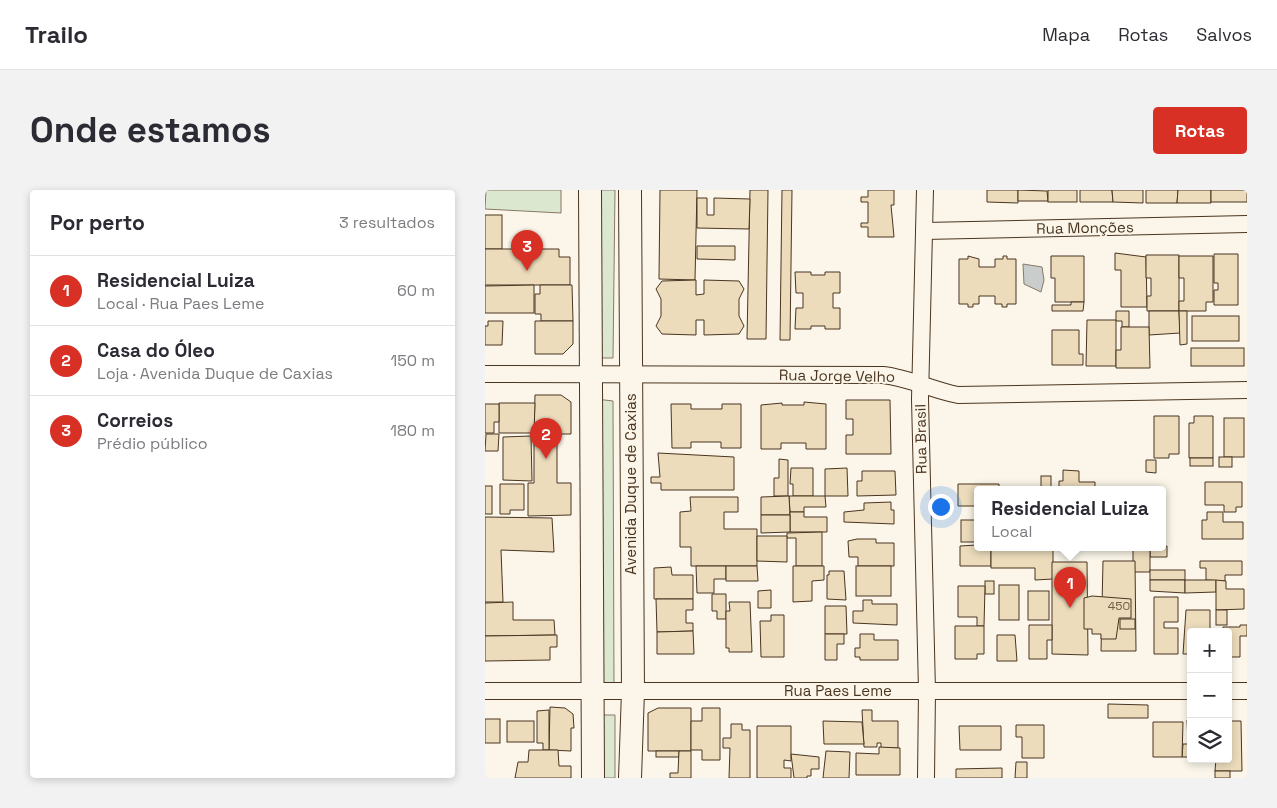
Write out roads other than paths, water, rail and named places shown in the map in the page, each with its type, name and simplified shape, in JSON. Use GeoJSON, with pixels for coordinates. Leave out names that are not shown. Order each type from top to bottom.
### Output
{"type":"FeatureCollection","features":[{"type":"Feature","properties":{"kind":"main road"},"geometry":{"type":"LineString","coordinates":[[590,190],[593,778]]}},
{"type":"Feature","properties":{"kind":"main road","name":"Avenida Duque de Caxias"},"geometry":{"type":"LineString","coordinates":[[630,190],[633,691],[630,778]]}},
{"type":"Feature","properties":{"kind":"street","name":"Rua Brasil"},"geometry":{"type":"LineString","coordinates":[[925,190],[920,382],[927,691],[926,778]]}},
{"type":"Feature","properties":{"kind":"street","name":"Rua Monções"},"geometry":{"type":"LineString","coordinates":[[924,231],[1247,224]]}},
{"type":"Feature","properties":{"kind":"street","name":"Rua Jorge Velho"},"geometry":{"type":"LineString","coordinates":[[485,374],[883,375],[920,382],[937,391],[958,394],[1247,390]]}},
{"type":"Feature","properties":{"kind":"street","name":"Rua Paes Leme"},"geometry":{"type":"LineString","coordinates":[[485,691],[1187,691]]}},
{"type":"Feature","properties":{"kind":"street"},"geometry":{"type":"LineString","coordinates":[[1232,691],[1247,691]]}},
{"type":"Feature","properties":{"kind":"place","name":"Correios"},"geometry":{"type":"Point","coordinates":[527,271]}},
{"type":"Feature","properties":{"kind":"place","name":"Casa do Óleo"},"geometry":{"type":"Point","coordinates":[546,459]}},
{"type":"Feature","properties":{"kind":"place","name":"Residencial Luiza"},"geometry":{"type":"Point","coordinates":[1070,608]}}]}
